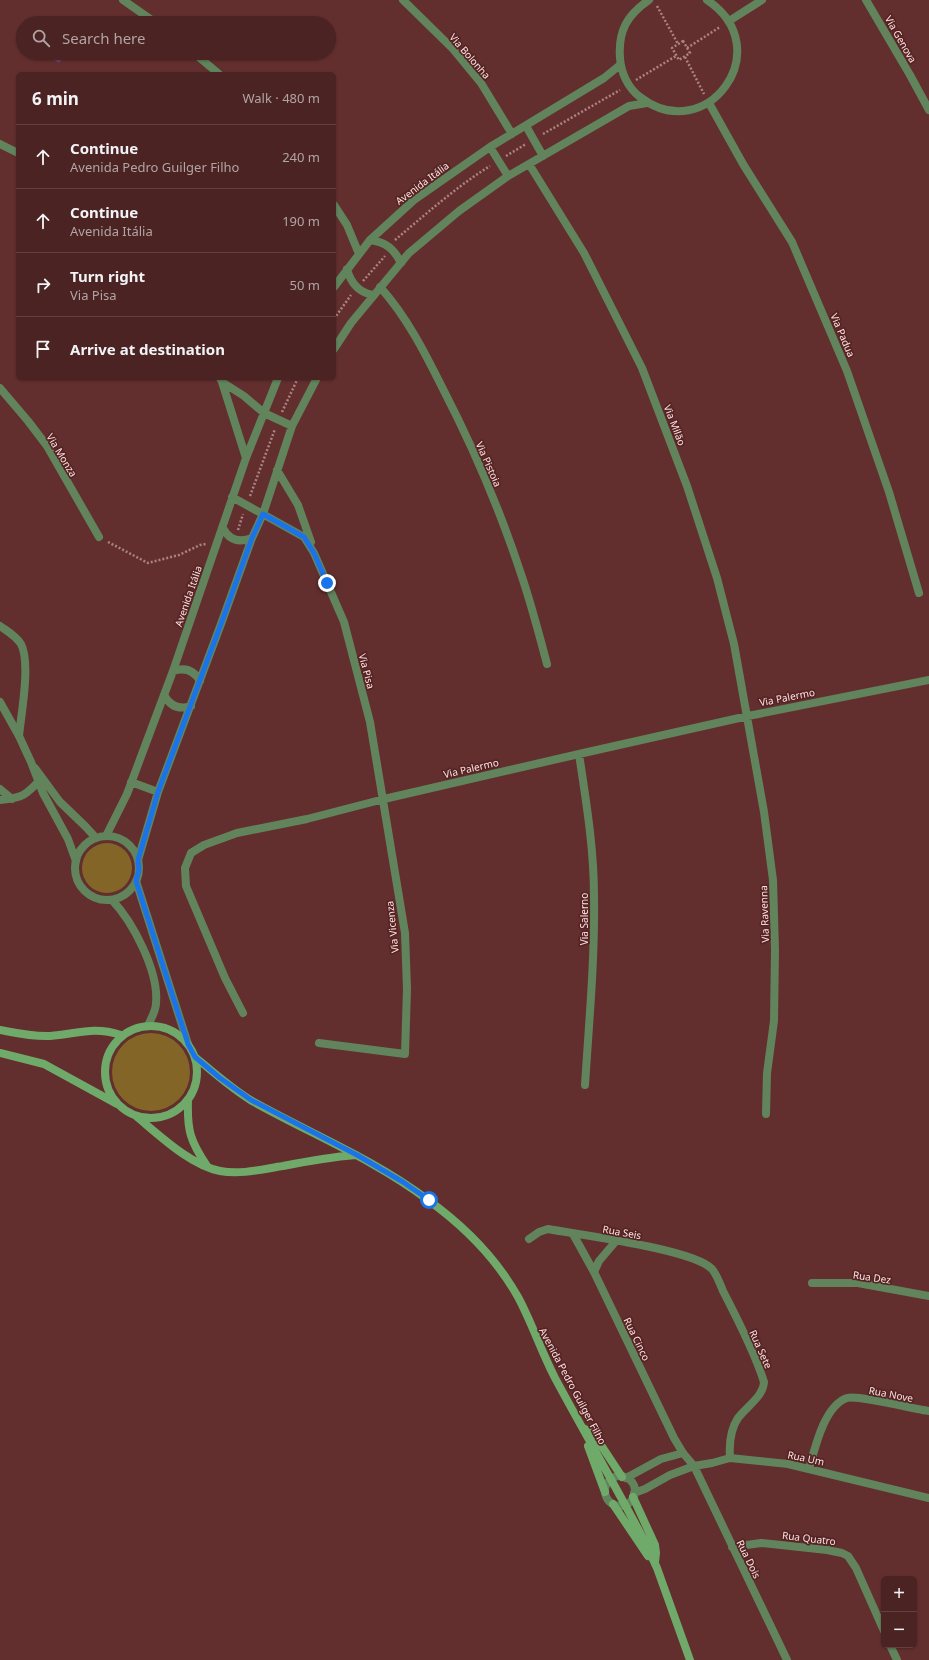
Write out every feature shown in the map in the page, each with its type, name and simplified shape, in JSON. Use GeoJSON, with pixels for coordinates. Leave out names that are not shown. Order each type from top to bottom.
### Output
{"type":"FeatureCollection","features":[{"type":"Feature","properties":{"kind":"main road","name":"Avenida Pedro Guilger Filho"},"geometry":{"type":"LineString","coordinates":[[148,1026],[163,1027],[177,1034],[188,1044],[195,1057],[198,1072],[195,1087],[188,1100],[177,1111],[163,1116],[148,1118],[134,1114],[121,1106],[111,1094],[106,1080],[106,1064],[111,1050],[121,1035],[133,1029],[148,1026]]}},
{"type":"Feature","properties":{"kind":"main road"},"geometry":{"type":"LineString","coordinates":[[0,1030],[18,1034],[50,1036],[97,1030],[121,1035]]}},
{"type":"Feature","properties":{"kind":"main road"},"geometry":{"type":"LineString","coordinates":[[0,1053],[22,1057],[44,1064],[121,1106]]}},
{"type":"Feature","properties":{"kind":"main road","name":"Avenida Pedro Guilger Filho"},"geometry":{"type":"LineString","coordinates":[[195,1057],[220,1078],[251,1100],[357,1155],[403,1182],[429,1200],[462,1227],[483,1248],[518,1298],[545,1357],[612,1479],[656,1565],[690,1660]]}},
{"type":"Feature","properties":{"kind":"main road","name":"Avenida Pedro Guilger Filho"},"geometry":{"type":"LineString","coordinates":[[188,1100],[187,1118],[191,1140],[207,1166]]}},
{"type":"Feature","properties":{"kind":"main road"},"geometry":{"type":"LineString","coordinates":[[134,1114],[180,1151],[219,1171],[248,1171],[331,1157],[357,1155]]}},
{"type":"Feature","properties":{"kind":"main road"},"geometry":{"type":"LineString","coordinates":[[581,1425],[592,1433],[624,1477]]}},
{"type":"Feature","properties":{"kind":"main road"},"geometry":{"type":"LineString","coordinates":[[581,1425],[605,1492]]}},
{"type":"Feature","properties":{"kind":"main road"},"geometry":{"type":"LineString","coordinates":[[634,1495],[655,1545],[656,1565]]}},
{"type":"Feature","properties":{"kind":"main road"},"geometry":{"type":"LineString","coordinates":[[613,1504],[639,1545],[656,1565]]}},
{"type":"Feature","properties":{"kind":"street"},"geometry":{"type":"LineString","coordinates":[[123,0],[146,16]]}},
{"type":"Feature","properties":{"kind":"street","name":"Via Bolonha"},"geometry":{"type":"LineString","coordinates":[[403,0],[453,49],[481,83],[512,134]]}},
{"type":"Feature","properties":{"kind":"street"},"geometry":{"type":"LineString","coordinates":[[649,0],[636,9],[624,26],[619,45],[620,65],[628,84],[637,95],[647,103],[662,109],[678,111],[694,109],[709,103],[723,91],[733,75],[738,57],[736,38],[729,21],[718,7],[707,0]]}},
{"type":"Feature","properties":{"kind":"street"},"geometry":{"type":"LineString","coordinates":[[729,21],[762,0]]}},
{"type":"Feature","properties":{"kind":"street","name":"Via Genova"},"geometry":{"type":"LineString","coordinates":[[866,0],[929,110]]}},
{"type":"Feature","properties":{"kind":"street"},"geometry":{"type":"LineString","coordinates":[[202,60],[217,72]]}},
{"type":"Feature","properties":{"kind":"street","name":"Avenida Itália"},"geometry":{"type":"LineString","coordinates":[[336,284],[370,240],[414,200],[490,147],[604,78],[620,65]]}},
{"type":"Feature","properties":{"kind":"street"},"geometry":{"type":"LineString","coordinates":[[336,346],[351,323],[409,253],[458,211],[508,176],[629,106],[647,103]]}},
{"type":"Feature","properties":{"kind":"street","name":"Via Padua"},"geometry":{"type":"LineString","coordinates":[[709,103],[743,164],[792,242],[835,342],[847,371],[889,492],[918,593]]}},
{"type":"Feature","properties":{"kind":"street"},"geometry":{"type":"LineString","coordinates":[[526,126],[543,156]]}},
{"type":"Feature","properties":{"kind":"street"},"geometry":{"type":"LineString","coordinates":[[0,144],[16,152]]}},
{"type":"Feature","properties":{"kind":"street"},"geometry":{"type":"LineString","coordinates":[[490,147],[508,176]]}},
{"type":"Feature","properties":{"kind":"street","name":"Via Milão"},"geometry":{"type":"LineString","coordinates":[[528,164],[584,253],[642,368],[687,486],[717,578],[734,644],[748,716]]}},
{"type":"Feature","properties":{"kind":"street"},"geometry":{"type":"LineString","coordinates":[[336,208],[347,225],[358,254]]}},
{"type":"Feature","properties":{"kind":"street"},"geometry":{"type":"LineString","coordinates":[[370,240],[379,241],[388,245],[401,263]]}},
{"type":"Feature","properties":{"kind":"street"},"geometry":{"type":"LineString","coordinates":[[347,269],[349,277],[354,285],[361,291],[374,295]]}},
{"type":"Feature","properties":{"kind":"street","name":"Via Pistoia"},"geometry":{"type":"LineString","coordinates":[[380,287],[396,305],[421,346],[454,410],[487,480],[522,574],[547,664]]}},
{"type":"Feature","properties":{"kind":"street"},"geometry":{"type":"LineString","coordinates":[[221,380],[244,396],[264,413],[292,426]]}},
{"type":"Feature","properties":{"kind":"street"},"geometry":{"type":"LineString","coordinates":[[221,380],[246,458]]}},
{"type":"Feature","properties":{"kind":"street","name":"Avenida Itália"},"geometry":{"type":"LineString","coordinates":[[106,836],[131,782],[173,671],[223,528],[232,497],[277,380]]}},
{"type":"Feature","properties":{"kind":"street"},"geometry":{"type":"LineString","coordinates":[[138,860],[158,792],[252,538],[263,514],[292,426],[316,380]]}},
{"type":"Feature","properties":{"kind":"street","name":"Via Monza"},"geometry":{"type":"LineString","coordinates":[[0,388],[47,446],[99,537]]}},
{"type":"Feature","properties":{"kind":"street","name":"Via Pisa"},"geometry":{"type":"LineString","coordinates":[[277,470],[298,505],[314,553],[344,622],[370,722],[384,799]]}},
{"type":"Feature","properties":{"kind":"street"},"geometry":{"type":"LineString","coordinates":[[232,497],[263,514]]}},
{"type":"Feature","properties":{"kind":"street","name":"Via Pisa"},"geometry":{"type":"LineString","coordinates":[[263,514],[304,537],[314,553]]}},
{"type":"Feature","properties":{"kind":"street"},"geometry":{"type":"LineString","coordinates":[[223,528],[229,537],[234,540],[245,541],[252,538]]}},
{"type":"Feature","properties":{"kind":"street"},"geometry":{"type":"LineString","coordinates":[[0,626],[16,638],[23,651],[24,693],[19,736]]}},
{"type":"Feature","properties":{"kind":"street"},"geometry":{"type":"LineString","coordinates":[[173,671],[178,669],[189,670],[198,676],[200,681]]}},
{"type":"Feature","properties":{"kind":"street","name":"Via Palermo"},"geometry":{"type":"LineString","coordinates":[[243,1013],[186,886],[185,868],[191,853],[204,845],[237,833],[307,819],[384,799],[579,754],[748,716],[929,680]]}},
{"type":"Feature","properties":{"kind":"street"},"geometry":{"type":"LineString","coordinates":[[164,694],[170,704],[180,708],[191,706]]}},
{"type":"Feature","properties":{"kind":"street"},"geometry":{"type":"LineString","coordinates":[[0,702],[41,779],[68,839],[76,861],[78,881],[84,890],[97,898],[112,900],[131,890],[136,881]]}},
{"type":"Feature","properties":{"kind":"street","name":"Via Ravenna"},"geometry":{"type":"LineString","coordinates":[[748,716],[764,812],[773,880],[775,950],[774,1021],[767,1073],[766,1114]]}},
{"type":"Feature","properties":{"kind":"street","name":"Via Salerno"},"geometry":{"type":"LineString","coordinates":[[579,754],[589,820],[594,895],[594,955],[585,1085]]}},
{"type":"Feature","properties":{"kind":"street"},"geometry":{"type":"LineString","coordinates":[[0,800],[12,799],[27,794],[41,779]]}},
{"type":"Feature","properties":{"kind":"street"},"geometry":{"type":"LineString","coordinates":[[41,779],[60,802],[96,838]]}},
{"type":"Feature","properties":{"kind":"street"},"geometry":{"type":"LineString","coordinates":[[131,782],[158,792]]}},
{"type":"Feature","properties":{"kind":"street"},"geometry":{"type":"LineString","coordinates":[[0,789],[12,799]]}},
{"type":"Feature","properties":{"kind":"street","name":"Via Vicenza"},"geometry":{"type":"LineString","coordinates":[[320,1043],[405,1054],[405,933],[384,799]]}},
{"type":"Feature","properties":{"kind":"street"},"geometry":{"type":"LineString","coordinates":[[76,861],[80,852],[87,844],[96,838],[106,836],[117,838],[126,842],[134,850],[138,860]]}},
{"type":"Feature","properties":{"kind":"street","name":"Avenida Pedro Guilger Filho"},"geometry":{"type":"LineString","coordinates":[[138,860],[139,870],[136,881],[188,1044]]}},
{"type":"Feature","properties":{"kind":"street"},"geometry":{"type":"LineString","coordinates":[[112,900],[125,914],[134,928],[152,973],[156,992],[156,1003],[148,1026]]}},
{"type":"Feature","properties":{"kind":"street","name":"Rua Seis"},"geometry":{"type":"LineString","coordinates":[[529,1239],[539,1232],[548,1229],[638,1244],[696,1259],[712,1268]]}},
{"type":"Feature","properties":{"kind":"street","name":"Rua Cinco"},"geometry":{"type":"LineString","coordinates":[[573,1234],[594,1272],[674,1438],[683,1453]]}},
{"type":"Feature","properties":{"kind":"street"},"geometry":{"type":"LineString","coordinates":[[594,1272],[599,1261],[616,1241]]}},
{"type":"Feature","properties":{"kind":"street","name":"Rua Sete"},"geometry":{"type":"LineString","coordinates":[[712,1268],[738,1322],[764,1382],[764,1389],[741,1415],[732,1432],[730,1458]]}},
{"type":"Feature","properties":{"kind":"street","name":"Rua Dez"},"geometry":{"type":"LineString","coordinates":[[812,1283],[858,1284],[929,1296]]}},
{"type":"Feature","properties":{"kind":"street","name":"Rua Nove"},"geometry":{"type":"LineString","coordinates":[[809,1469],[821,1429],[826,1419],[839,1404],[848,1398],[871,1400],[929,1411]]}},
{"type":"Feature","properties":{"kind":"street"},"geometry":{"type":"LineString","coordinates":[[624,1477],[632,1484],[634,1495],[625,1505],[613,1504],[608,1500],[605,1492],[607,1485],[612,1479],[624,1477],[661,1459],[683,1453],[694,1466]]}},
{"type":"Feature","properties":{"kind":"street","name":"Rua Um"},"geometry":{"type":"LineString","coordinates":[[634,1495],[670,1475],[694,1466],[730,1458],[765,1461],[809,1469],[929,1498]]}},
{"type":"Feature","properties":{"kind":"street","name":"Rua Dois"},"geometry":{"type":"LineString","coordinates":[[694,1466],[787,1660]]}},
{"type":"Feature","properties":{"kind":"street","name":"Rua Quatro"},"geometry":{"type":"LineString","coordinates":[[732,1547],[761,1543],[842,1552],[848,1556],[856,1568],[881,1624]]}},
{"type":"Feature","properties":{"kind":"street"},"geometry":{"type":"LineString","coordinates":[[891,1648],[897,1660]]}},
{"type":"Feature","properties":{"kind":"path"},"geometry":{"type":"LineString","coordinates":[[654,0],[678,44]]}},
{"type":"Feature","properties":{"kind":"path"},"geometry":{"type":"LineString","coordinates":[[687,48],[729,21]]}},
{"type":"Feature","properties":{"kind":"path"},"geometry":{"type":"LineString","coordinates":[[683,41],[690,54],[679,60],[672,48],[678,44],[683,41]]}},
{"type":"Feature","properties":{"kind":"path"},"geometry":{"type":"LineString","coordinates":[[685,56],[709,103]]}},
{"type":"Feature","properties":{"kind":"path"},"geometry":{"type":"LineString","coordinates":[[234,540],[278,419],[297,380]]}},
{"type":"Feature","properties":{"kind":"path"},"geometry":{"type":"LineString","coordinates":[[99,537],[148,563],[179,555],[200,545],[218,542]]}},
{"type":"Feature","properties":{"kind":"shaded area"},"geometry":{"type":"Polygon","coordinates":[[[54,60],[61,60],[59,63],[54,60]]]}},
{"type":"Feature","properties":{"kind":"shaded area"},"geometry":{"type":"Polygon","coordinates":[[[102,843],[112,843],[125,850],[132,863],[132,873],[125,886],[112,893],[102,893],[93,889],[86,882],[82,873],[82,863],[86,854],[93,847],[102,843]]]}},
{"type":"Feature","properties":{"kind":"shaded area"},"geometry":{"type":"Polygon","coordinates":[[[151,1033],[166,1036],[173,1040],[183,1050],[187,1057],[190,1072],[187,1087],[183,1094],[173,1104],[166,1108],[151,1111],[136,1108],[129,1104],[119,1094],[115,1087],[112,1072],[115,1057],[119,1050],[129,1040],[136,1036],[151,1033]]]}},
{"type":"Feature","properties":{"kind":"route"},"geometry":{"type":"LineString","coordinates":[[327,583],[314,553],[304,537],[263,514],[252,538],[158,792],[138,860],[139,870],[136,881],[168,977],[188,1044],[195,1057],[220,1078],[251,1100],[357,1155],[403,1182],[429,1200]]}}]}
